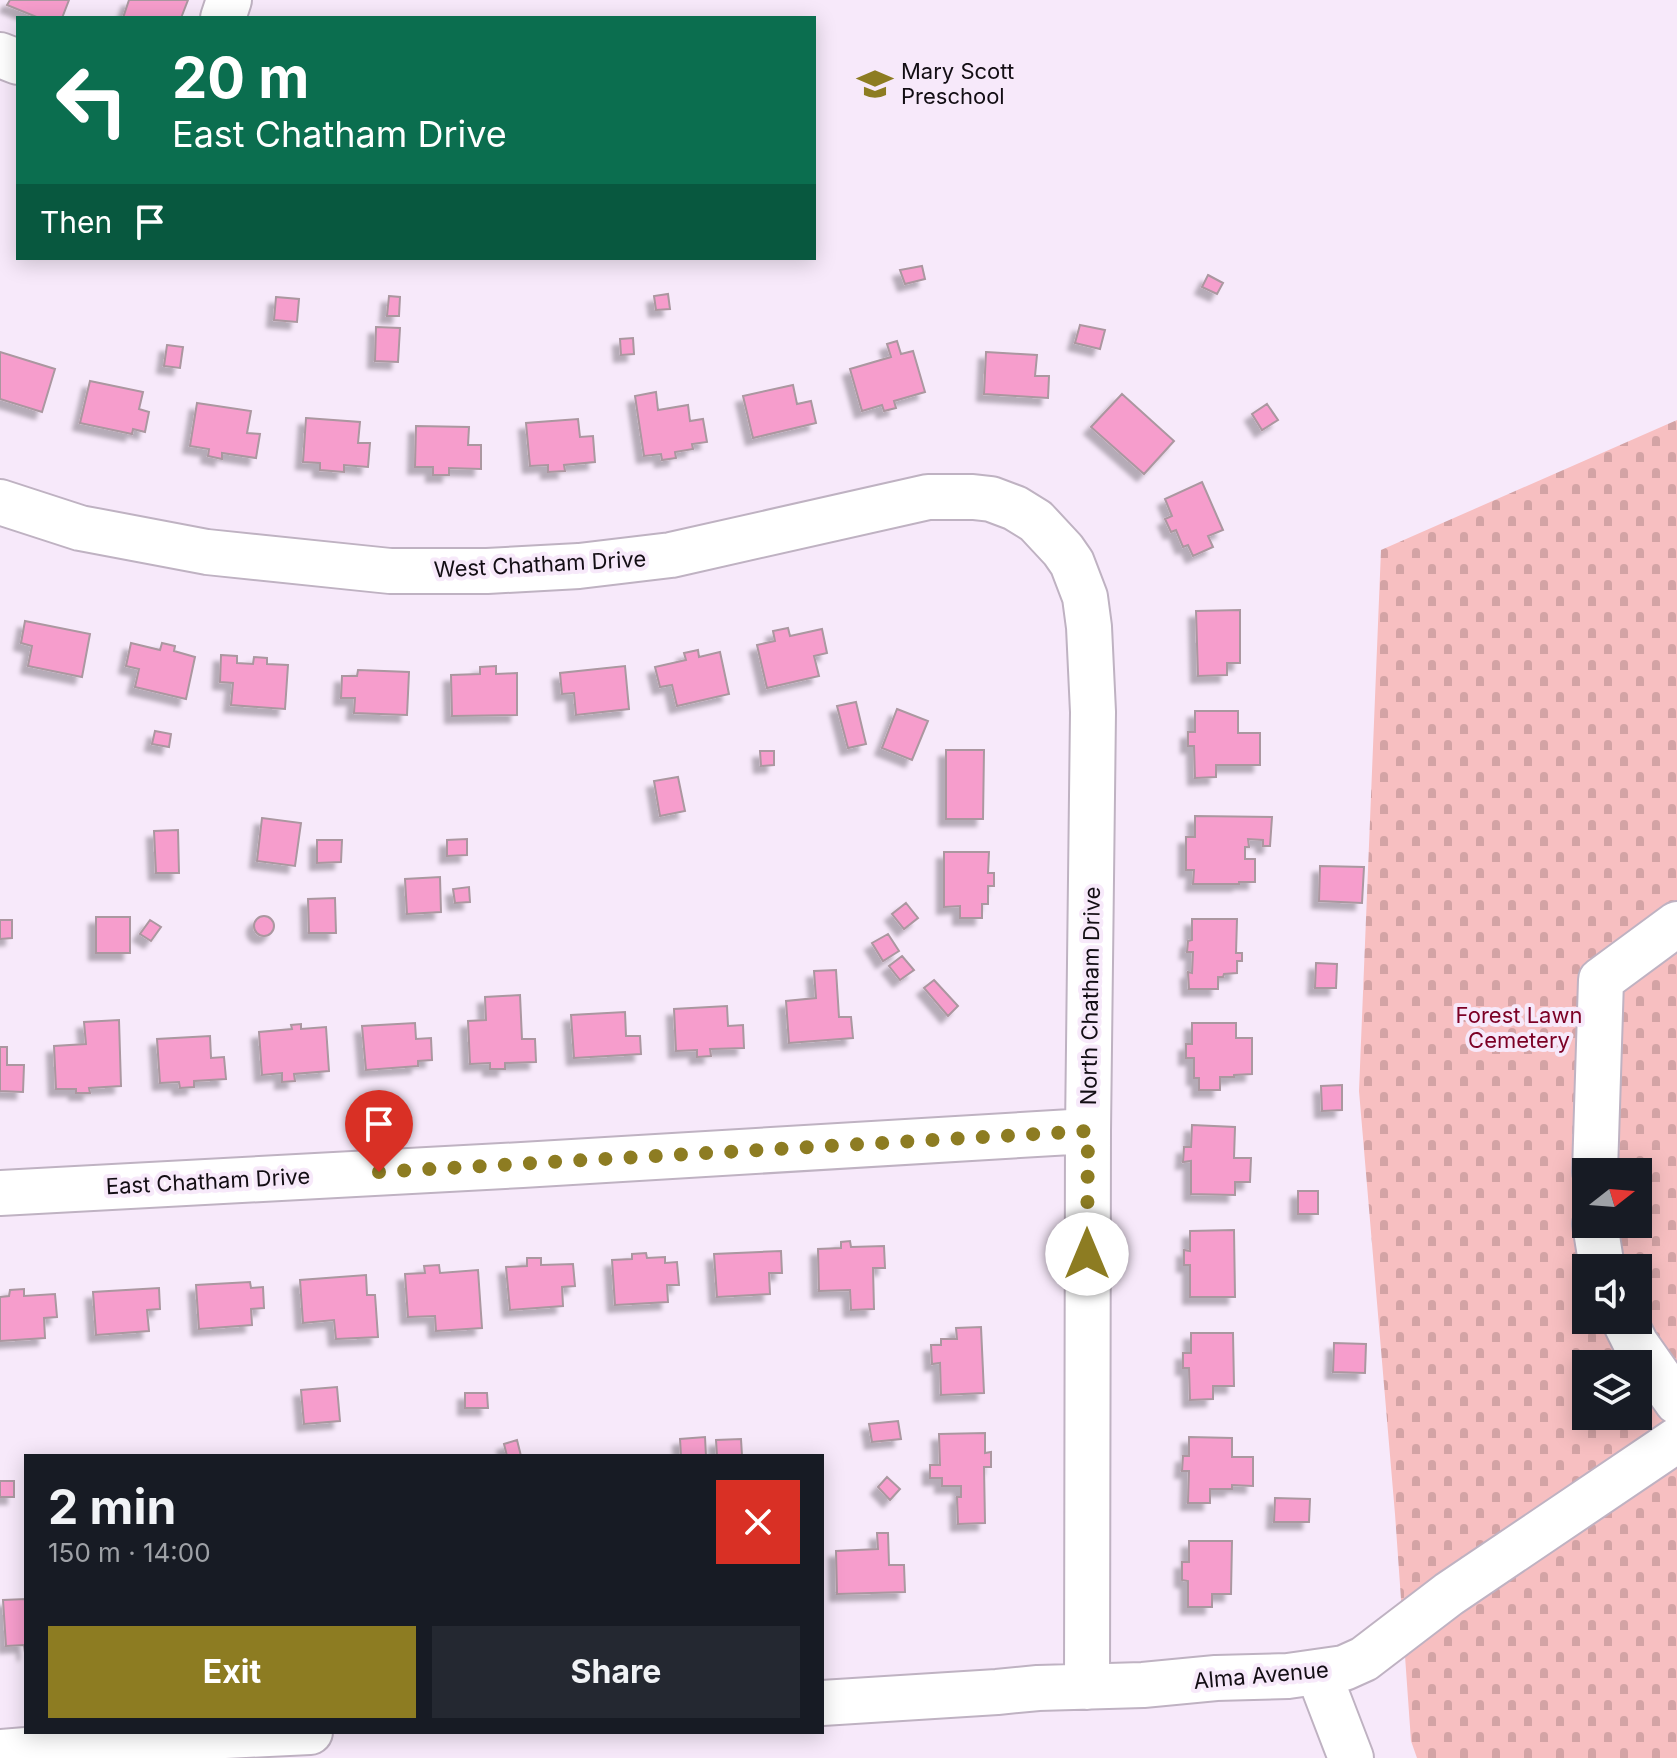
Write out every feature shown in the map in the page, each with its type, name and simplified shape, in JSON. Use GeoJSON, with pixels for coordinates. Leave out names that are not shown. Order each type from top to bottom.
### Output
{"type":"FeatureCollection","features":[{"type":"Feature","properties":{"kind":"street","name":"West Chatham Drive"},"geometry":{"type":"LineString","coordinates":[[0,502],[80,528],[207,552],[390,571],[548,568],[671,555],[928,497],[991,499],[1015,508],[1036,521],[1063,550]]}},
{"type":"Feature","properties":{"kind":"street","name":"North Chatham Drive"},"geometry":{"type":"LineString","coordinates":[[1063,550],[1072,563],[1085,597],[1093,698],[1087,1687]]}},
{"type":"Feature","properties":{"kind":"street"},"geometry":{"type":"LineString","coordinates":[[1595,1158],[1601,980],[1677,924]]}},
{"type":"Feature","properties":{"kind":"street","name":"East Chatham Drive"},"geometry":{"type":"LineString","coordinates":[[0,1193],[1088,1131]]}},
{"type":"Feature","properties":{"kind":"street"},"geometry":{"type":"LineString","coordinates":[[1631,1334],[1677,1402]]}},
{"type":"Feature","properties":{"kind":"street","name":"Alma Avenue"},"geometry":{"type":"LineString","coordinates":[[824,1703],[1038,1688],[1288,1676],[1344,1668],[1364,1659],[1449,1594],[1677,1440]]}},
{"type":"Feature","properties":{"kind":"street"},"geometry":{"type":"LineString","coordinates":[[1318,1672],[1351,1758]]}},
{"type":"Feature","properties":{"kind":"street"},"geometry":{"type":"LineString","coordinates":[[0,1752],[267,1734]]}},
{"type":"Feature","properties":{"kind":"green space","name":"Forest Lawn Cemetery"},"geometry":{"type":"Polygon","coordinates":[[[1677,420],[1677,1758],[1417,1758],[1411,1741],[1359,1091],[1381,550],[1677,420]]]}},
{"type":"Feature","properties":{"kind":"building"},"geometry":{"type":"Polygon","coordinates":[[[10,0],[69,0],[63,16],[34,16],[7,5],[10,0]]]}},
{"type":"Feature","properties":{"kind":"building"},"geometry":{"type":"Polygon","coordinates":[[[129,0],[188,0],[182,16],[124,16],[129,0]]]}},
{"type":"Feature","properties":{"kind":"building"},"geometry":{"type":"Polygon","coordinates":[[[922,266],[925,279],[905,284],[900,270],[922,266]]]}},
{"type":"Feature","properties":{"kind":"building"},"geometry":{"type":"Polygon","coordinates":[[[1208,275],[1223,283],[1217,294],[1202,287],[1208,275]]]}},
{"type":"Feature","properties":{"kind":"building"},"geometry":{"type":"Polygon","coordinates":[[[668,294],[670,309],[656,310],[654,296],[668,294]]]}},
{"type":"Feature","properties":{"kind":"building"},"geometry":{"type":"Polygon","coordinates":[[[389,296],[400,297],[399,316],[387,316],[389,296]]]}},
{"type":"Feature","properties":{"kind":"building"},"geometry":{"type":"Polygon","coordinates":[[[276,297],[299,299],[297,322],[274,320],[276,297]]]}},
{"type":"Feature","properties":{"kind":"building"},"geometry":{"type":"Polygon","coordinates":[[[1080,325],[1105,330],[1100,349],[1075,343],[1080,325]]]}},
{"type":"Feature","properties":{"kind":"building"},"geometry":{"type":"Polygon","coordinates":[[[376,327],[400,328],[398,362],[375,361],[376,327]]]}},
{"type":"Feature","properties":{"kind":"building"},"geometry":{"type":"Polygon","coordinates":[[[633,338],[634,354],[621,355],[620,339],[633,338]]]}},
{"type":"Feature","properties":{"kind":"building"},"geometry":{"type":"Polygon","coordinates":[[[897,341],[901,354],[913,351],[925,392],[894,401],[896,408],[884,411],[882,405],[862,411],[850,369],[891,357],[887,344],[897,341]]]}},
{"type":"Feature","properties":{"kind":"building"},"geometry":{"type":"Polygon","coordinates":[[[167,345],[183,347],[180,368],[164,366],[167,345]]]}},
{"type":"Feature","properties":{"kind":"building"},"geometry":{"type":"Polygon","coordinates":[[[0,352],[55,369],[42,412],[0,399],[0,352]]]}},
{"type":"Feature","properties":{"kind":"building"},"geometry":{"type":"Polygon","coordinates":[[[986,352],[1037,355],[1035,376],[1049,376],[1048,398],[984,394],[986,352]]]}},
{"type":"Feature","properties":{"kind":"building"},"geometry":{"type":"Polygon","coordinates":[[[90,381],[143,392],[139,409],[149,412],[145,432],[133,429],[132,434],[80,423],[90,381]]]}},
{"type":"Feature","properties":{"kind":"building"},"geometry":{"type":"Polygon","coordinates":[[[793,385],[797,404],[811,401],[816,423],[753,438],[743,396],[793,385]]]}},
{"type":"Feature","properties":{"kind":"building"},"geometry":{"type":"Polygon","coordinates":[[[656,392],[658,410],[688,405],[690,421],[703,419],[707,442],[692,444],[693,449],[675,452],[676,458],[662,460],[661,454],[644,456],[635,396],[656,392]]]}},
{"type":"Feature","properties":{"kind":"building"},"geometry":{"type":"Polygon","coordinates":[[[1122,394],[1174,441],[1144,474],[1091,427],[1122,394]]]}},
{"type":"Feature","properties":{"kind":"building"},"geometry":{"type":"Polygon","coordinates":[[[197,403],[251,411],[247,433],[260,434],[256,458],[222,453],[222,459],[208,456],[209,449],[190,446],[197,403]]]}},
{"type":"Feature","properties":{"kind":"building"},"geometry":{"type":"Polygon","coordinates":[[[1267,404],[1278,420],[1262,430],[1252,414],[1267,404]]]}},
{"type":"Feature","properties":{"kind":"building"},"geometry":{"type":"Polygon","coordinates":[[[306,418],[360,422],[358,443],[370,443],[368,467],[344,465],[344,472],[320,470],[320,463],[303,462],[306,418]]]}},
{"type":"Feature","properties":{"kind":"building"},"geometry":{"type":"Polygon","coordinates":[[[578,419],[580,437],[593,436],[595,462],[564,465],[565,471],[548,472],[548,465],[530,466],[526,423],[578,419]]]}},
{"type":"Feature","properties":{"kind":"building"},"geometry":{"type":"Polygon","coordinates":[[[416,426],[469,427],[468,445],[481,445],[481,469],[449,468],[449,475],[433,475],[433,467],[415,467],[416,426]]]}},
{"type":"Feature","properties":{"kind":"building"},"geometry":{"type":"Polygon","coordinates":[[[1202,482],[1223,530],[1208,536],[1213,547],[1193,556],[1188,545],[1183,547],[1176,530],[1171,532],[1165,519],[1172,516],[1165,499],[1202,482]]]}},
{"type":"Feature","properties":{"kind":"building"},"geometry":{"type":"Polygon","coordinates":[[[1240,610],[1240,663],[1227,663],[1227,675],[1198,676],[1196,611],[1240,610]]]}},
{"type":"Feature","properties":{"kind":"building"},"geometry":{"type":"Polygon","coordinates":[[[25,621],[90,634],[82,677],[28,666],[32,646],[21,643],[25,621]]]}},
{"type":"Feature","properties":{"kind":"building"},"geometry":{"type":"Polygon","coordinates":[[[788,628],[790,636],[822,629],[827,653],[814,656],[819,676],[767,688],[757,645],[775,641],[773,631],[788,628]]]}},
{"type":"Feature","properties":{"kind":"building"},"geometry":{"type":"Polygon","coordinates":[[[131,643],[160,650],[162,643],[175,646],[174,651],[195,657],[186,699],[135,687],[139,669],[126,666],[131,643]]]}},
{"type":"Feature","properties":{"kind":"building"},"geometry":{"type":"Polygon","coordinates":[[[698,650],[699,657],[720,652],[729,694],[677,706],[672,685],[660,687],[655,667],[686,660],[684,653],[698,650]]]}},
{"type":"Feature","properties":{"kind":"building"},"geometry":{"type":"Polygon","coordinates":[[[221,655],[237,656],[237,663],[253,664],[254,657],[267,658],[267,664],[288,665],[285,709],[231,705],[233,683],[220,682],[221,655]]]}},
{"type":"Feature","properties":{"kind":"building"},"geometry":{"type":"Polygon","coordinates":[[[496,666],[496,674],[517,673],[517,715],[452,716],[451,675],[480,674],[480,667],[496,666]]]}},
{"type":"Feature","properties":{"kind":"building"},"geometry":{"type":"Polygon","coordinates":[[[625,666],[629,709],[576,715],[574,693],[562,694],[560,673],[625,666]]]}},
{"type":"Feature","properties":{"kind":"building"},"geometry":{"type":"Polygon","coordinates":[[[358,670],[409,672],[407,715],[354,713],[355,698],[341,698],[342,676],[357,676],[358,670]]]}},
{"type":"Feature","properties":{"kind":"building"},"geometry":{"type":"Polygon","coordinates":[[[856,702],[866,744],[848,748],[837,706],[856,702]]]}},
{"type":"Feature","properties":{"kind":"building"},"geometry":{"type":"Polygon","coordinates":[[[897,709],[928,721],[912,760],[882,748],[897,709]]]}},
{"type":"Feature","properties":{"kind":"building"},"geometry":{"type":"Polygon","coordinates":[[[1195,711],[1238,711],[1238,733],[1260,733],[1260,765],[1216,765],[1216,777],[1195,778],[1194,746],[1188,746],[1188,732],[1195,732],[1195,711]]]}},
{"type":"Feature","properties":{"kind":"building"},"geometry":{"type":"Polygon","coordinates":[[[155,731],[171,734],[169,747],[152,744],[155,731]]]}},
{"type":"Feature","properties":{"kind":"building"},"geometry":{"type":"Polygon","coordinates":[[[946,750],[984,750],[983,819],[946,819],[946,750]]]}},
{"type":"Feature","properties":{"kind":"building"},"geometry":{"type":"Polygon","coordinates":[[[760,751],[774,751],[774,765],[761,766],[760,751]]]}},
{"type":"Feature","properties":{"kind":"building"},"geometry":{"type":"Polygon","coordinates":[[[678,777],[685,811],[660,816],[654,781],[678,777]]]}},
{"type":"Feature","properties":{"kind":"building"},"geometry":{"type":"Polygon","coordinates":[[[1195,816],[1272,817],[1270,846],[1263,846],[1263,840],[1248,839],[1249,847],[1245,847],[1245,859],[1255,859],[1255,882],[1193,884],[1194,870],[1186,870],[1186,837],[1195,837],[1195,816]]]}},
{"type":"Feature","properties":{"kind":"building"},"geometry":{"type":"Polygon","coordinates":[[[262,818],[301,823],[295,866],[257,861],[262,818]]]}},
{"type":"Feature","properties":{"kind":"building"},"geometry":{"type":"Polygon","coordinates":[[[178,830],[179,873],[156,873],[154,831],[178,830]]]}},
{"type":"Feature","properties":{"kind":"building"},"geometry":{"type":"Polygon","coordinates":[[[467,839],[467,855],[447,856],[447,840],[467,839]]]}},
{"type":"Feature","properties":{"kind":"building"},"geometry":{"type":"Polygon","coordinates":[[[317,840],[342,840],[341,862],[317,863],[317,840]]]}},
{"type":"Feature","properties":{"kind":"building"},"geometry":{"type":"Polygon","coordinates":[[[944,852],[989,852],[988,873],[994,873],[994,886],[988,886],[988,904],[982,904],[982,918],[960,918],[960,906],[944,907],[944,852]]]}},
{"type":"Feature","properties":{"kind":"building"},"geometry":{"type":"Polygon","coordinates":[[[1320,866],[1364,867],[1362,903],[1319,901],[1320,866]]]}},
{"type":"Feature","properties":{"kind":"building"},"geometry":{"type":"Polygon","coordinates":[[[440,877],[441,912],[407,914],[405,879],[440,877]]]}},
{"type":"Feature","properties":{"kind":"building"},"geometry":{"type":"Polygon","coordinates":[[[469,887],[470,902],[455,903],[453,889],[469,887]]]}},
{"type":"Feature","properties":{"kind":"building"},"geometry":{"type":"Polygon","coordinates":[[[335,898],[336,933],[309,933],[308,899],[335,898]]]}},
{"type":"Feature","properties":{"kind":"building"},"geometry":{"type":"Polygon","coordinates":[[[906,903],[918,918],[904,929],[892,914],[906,903]]]}},
{"type":"Feature","properties":{"kind":"building"},"geometry":{"type":"Polygon","coordinates":[[[264,916],[271,919],[274,926],[271,933],[264,936],[257,933],[254,926],[257,919],[264,916]]]}},
{"type":"Feature","properties":{"kind":"building"},"geometry":{"type":"Polygon","coordinates":[[[96,917],[130,917],[130,953],[96,953],[96,917]]]}},
{"type":"Feature","properties":{"kind":"building"},"geometry":{"type":"Polygon","coordinates":[[[1192,919],[1237,919],[1236,953],[1242,953],[1242,961],[1237,961],[1237,973],[1218,977],[1218,989],[1189,989],[1188,972],[1192,973],[1193,952],[1187,952],[1188,941],[1192,940],[1192,919]]]}},
{"type":"Feature","properties":{"kind":"building"},"geometry":{"type":"Polygon","coordinates":[[[0,920],[12,920],[12,938],[0,939],[0,920]]]}},
{"type":"Feature","properties":{"kind":"building"},"geometry":{"type":"Polygon","coordinates":[[[150,920],[161,927],[151,941],[140,934],[150,920]]]}},
{"type":"Feature","properties":{"kind":"building"},"geometry":{"type":"Polygon","coordinates":[[[888,934],[899,951],[883,961],[872,943],[888,934]]]}},
{"type":"Feature","properties":{"kind":"building"},"geometry":{"type":"Polygon","coordinates":[[[902,956],[914,970],[900,980],[889,966],[902,956]]]}},
{"type":"Feature","properties":{"kind":"building"},"geometry":{"type":"Polygon","coordinates":[[[1316,963],[1337,964],[1336,988],[1315,988],[1316,963]]]}},
{"type":"Feature","properties":{"kind":"building"},"geometry":{"type":"Polygon","coordinates":[[[836,970],[839,1017],[851,1017],[853,1038],[789,1043],[786,1001],[816,998],[814,971],[836,970]]]}},
{"type":"Feature","properties":{"kind":"building"},"geometry":{"type":"Polygon","coordinates":[[[934,980],[958,1006],[948,1016],[924,988],[934,980]]]}},
{"type":"Feature","properties":{"kind":"building"},"geometry":{"type":"Polygon","coordinates":[[[520,995],[522,1039],[535,1039],[536,1062],[505,1063],[505,1069],[490,1069],[490,1063],[470,1064],[468,1021],[486,1020],[485,997],[520,995]]]}},
{"type":"Feature","properties":{"kind":"building"},"geometry":{"type":"Polygon","coordinates":[[[727,1006],[728,1026],[743,1025],[744,1048],[710,1049],[711,1056],[697,1057],[697,1050],[676,1051],[674,1009],[727,1006]]]}},
{"type":"Feature","properties":{"kind":"building"},"geometry":{"type":"Polygon","coordinates":[[[625,1012],[626,1036],[640,1036],[641,1054],[574,1058],[571,1015],[625,1012]]]}},
{"type":"Feature","properties":{"kind":"building"},"geometry":{"type":"Polygon","coordinates":[[[119,1020],[121,1086],[89,1088],[90,1093],[56,1089],[54,1046],[86,1044],[84,1022],[119,1020]]]}},
{"type":"Feature","properties":{"kind":"building"},"geometry":{"type":"Polygon","coordinates":[[[415,1023],[416,1039],[431,1038],[432,1060],[418,1061],[418,1066],[366,1070],[362,1026],[415,1023]]]}},
{"type":"Feature","properties":{"kind":"building"},"geometry":{"type":"Polygon","coordinates":[[[1192,1023],[1236,1023],[1236,1038],[1252,1038],[1252,1074],[1220,1077],[1220,1090],[1199,1090],[1199,1078],[1194,1078],[1194,1058],[1186,1058],[1186,1044],[1192,1044],[1192,1023]]]}},
{"type":"Feature","properties":{"kind":"building"},"geometry":{"type":"Polygon","coordinates":[[[301,1024],[301,1029],[326,1027],[329,1071],[294,1074],[295,1081],[282,1082],[282,1073],[262,1075],[259,1032],[292,1029],[291,1025],[301,1024]]]}},
{"type":"Feature","properties":{"kind":"building"},"geometry":{"type":"Polygon","coordinates":[[[210,1036],[211,1058],[224,1057],[226,1079],[194,1081],[194,1087],[180,1088],[179,1082],[160,1083],[157,1039],[210,1036]]]}},
{"type":"Feature","properties":{"kind":"building"},"geometry":{"type":"Polygon","coordinates":[[[0,1047],[7,1047],[7,1065],[24,1065],[23,1092],[0,1091],[0,1047]]]}},
{"type":"Feature","properties":{"kind":"building"},"geometry":{"type":"Polygon","coordinates":[[[1342,1085],[1342,1110],[1322,1111],[1321,1086],[1342,1085]]]}},
{"type":"Feature","properties":{"kind":"building"},"geometry":{"type":"Polygon","coordinates":[[[1192,1125],[1235,1127],[1234,1158],[1251,1158],[1250,1182],[1235,1182],[1235,1195],[1191,1194],[1191,1161],[1183,1162],[1184,1147],[1191,1147],[1192,1125]]]}},
{"type":"Feature","properties":{"kind":"building"},"geometry":{"type":"Polygon","coordinates":[[[1298,1191],[1318,1191],[1318,1214],[1298,1214],[1298,1191]]]}},
{"type":"Feature","properties":{"kind":"building"},"geometry":{"type":"Polygon","coordinates":[[[1234,1230],[1235,1297],[1190,1297],[1190,1265],[1184,1265],[1184,1250],[1190,1251],[1190,1231],[1234,1230]]]}},
{"type":"Feature","properties":{"kind":"building"},"geometry":{"type":"Polygon","coordinates":[[[850,1241],[851,1247],[884,1246],[885,1268],[873,1268],[874,1309],[851,1310],[850,1290],[819,1291],[818,1249],[841,1248],[841,1242],[850,1241]]]}},
{"type":"Feature","properties":{"kind":"building"},"geometry":{"type":"Polygon","coordinates":[[[781,1251],[782,1273],[769,1273],[770,1294],[717,1297],[714,1254],[781,1251]]]}},
{"type":"Feature","properties":{"kind":"building"},"geometry":{"type":"Polygon","coordinates":[[[646,1253],[647,1258],[665,1257],[665,1263],[677,1262],[679,1285],[667,1285],[668,1302],[615,1305],[612,1260],[632,1259],[632,1254],[646,1253]]]}},
{"type":"Feature","properties":{"kind":"building"},"geometry":{"type":"Polygon","coordinates":[[[527,1258],[541,1258],[541,1265],[573,1264],[575,1286],[562,1287],[563,1306],[510,1310],[506,1267],[527,1266],[527,1258]]]}},
{"type":"Feature","properties":{"kind":"building"},"geometry":{"type":"Polygon","coordinates":[[[439,1265],[440,1273],[478,1270],[482,1328],[436,1331],[435,1316],[408,1317],[405,1274],[425,1273],[424,1266],[439,1265]]]}},
{"type":"Feature","properties":{"kind":"building"},"geometry":{"type":"Polygon","coordinates":[[[366,1275],[367,1295],[375,1295],[378,1337],[336,1339],[334,1320],[303,1323],[300,1280],[366,1275]]]}},
{"type":"Feature","properties":{"kind":"building"},"geometry":{"type":"Polygon","coordinates":[[[250,1282],[251,1288],[263,1287],[264,1308],[251,1309],[252,1325],[199,1329],[196,1285],[250,1282]]]}},
{"type":"Feature","properties":{"kind":"building"},"geometry":{"type":"Polygon","coordinates":[[[159,1288],[160,1309],[147,1310],[149,1331],[96,1335],[93,1292],[159,1288]]]}},
{"type":"Feature","properties":{"kind":"building"},"geometry":{"type":"Polygon","coordinates":[[[24,1289],[24,1296],[55,1294],[57,1317],[44,1318],[45,1338],[0,1341],[0,1297],[9,1296],[10,1290],[24,1289]]]}},
{"type":"Feature","properties":{"kind":"building"},"geometry":{"type":"Polygon","coordinates":[[[981,1327],[984,1393],[941,1395],[940,1363],[932,1364],[931,1345],[941,1345],[941,1339],[957,1339],[956,1328],[981,1327]]]}},
{"type":"Feature","properties":{"kind":"building"},"geometry":{"type":"Polygon","coordinates":[[[1191,1333],[1233,1333],[1234,1386],[1213,1386],[1213,1399],[1190,1400],[1189,1368],[1183,1368],[1183,1353],[1191,1353],[1191,1333]]]}},
{"type":"Feature","properties":{"kind":"building"},"geometry":{"type":"Polygon","coordinates":[[[1334,1343],[1366,1344],[1365,1373],[1333,1372],[1334,1343]]]}},
{"type":"Feature","properties":{"kind":"building"},"geometry":{"type":"Polygon","coordinates":[[[337,1387],[340,1421],[304,1424],[301,1390],[337,1387]]]}},
{"type":"Feature","properties":{"kind":"building"},"geometry":{"type":"Polygon","coordinates":[[[465,1393],[487,1393],[488,1408],[465,1408],[465,1393]]]}},
{"type":"Feature","properties":{"kind":"building"},"geometry":{"type":"Polygon","coordinates":[[[898,1421],[901,1439],[872,1442],[869,1424],[898,1421]]]}},
{"type":"Feature","properties":{"kind":"building"},"geometry":{"type":"Polygon","coordinates":[[[985,1433],[985,1453],[991,1452],[991,1467],[984,1467],[985,1523],[958,1524],[957,1497],[961,1497],[961,1486],[942,1486],[942,1478],[930,1478],[930,1465],[940,1465],[939,1434],[985,1433]]]}},
{"type":"Feature","properties":{"kind":"building"},"geometry":{"type":"Polygon","coordinates":[[[705,1437],[706,1454],[681,1454],[680,1439],[705,1437]]]}},
{"type":"Feature","properties":{"kind":"building"},"geometry":{"type":"Polygon","coordinates":[[[1189,1437],[1232,1438],[1232,1457],[1253,1457],[1253,1486],[1232,1485],[1232,1489],[1210,1489],[1210,1503],[1188,1503],[1189,1471],[1182,1471],[1183,1456],[1189,1456],[1189,1437]]]}},
{"type":"Feature","properties":{"kind":"building"},"geometry":{"type":"Polygon","coordinates":[[[741,1439],[742,1454],[717,1454],[716,1440],[741,1439]]]}},
{"type":"Feature","properties":{"kind":"building"},"geometry":{"type":"Polygon","coordinates":[[[517,1440],[520,1454],[506,1454],[504,1444],[517,1440]]]}},
{"type":"Feature","properties":{"kind":"building"},"geometry":{"type":"Polygon","coordinates":[[[887,1477],[900,1489],[890,1500],[878,1487],[887,1477]]]}},
{"type":"Feature","properties":{"kind":"building"},"geometry":{"type":"Polygon","coordinates":[[[0,1481],[14,1481],[14,1497],[0,1497],[0,1481]]]}},
{"type":"Feature","properties":{"kind":"building"},"geometry":{"type":"Polygon","coordinates":[[[1275,1498],[1310,1499],[1309,1522],[1274,1522],[1275,1498]]]}},
{"type":"Feature","properties":{"kind":"building"},"geometry":{"type":"Polygon","coordinates":[[[877,1533],[888,1533],[889,1565],[904,1565],[905,1592],[837,1594],[836,1551],[878,1549],[877,1533]]]}},
{"type":"Feature","properties":{"kind":"building"},"geometry":{"type":"Polygon","coordinates":[[[1189,1541],[1232,1541],[1231,1594],[1212,1594],[1212,1607],[1188,1607],[1188,1581],[1182,1580],[1182,1562],[1189,1562],[1189,1541]]]}},
{"type":"Feature","properties":{"kind":"building"},"geometry":{"type":"Polygon","coordinates":[[[24,1599],[24,1645],[6,1646],[3,1600],[24,1599]]]}},
{"type":"Feature","properties":{"kind":"place","name":"Mary Scott Preschool"},"geometry":{"type":"Point","coordinates":[875,84]}},
{"type":"Feature","properties":{"kind":"route"},"geometry":{"type":"LineString","coordinates":[[379,1172],[1088,1131],[1087,1254]]}}]}
